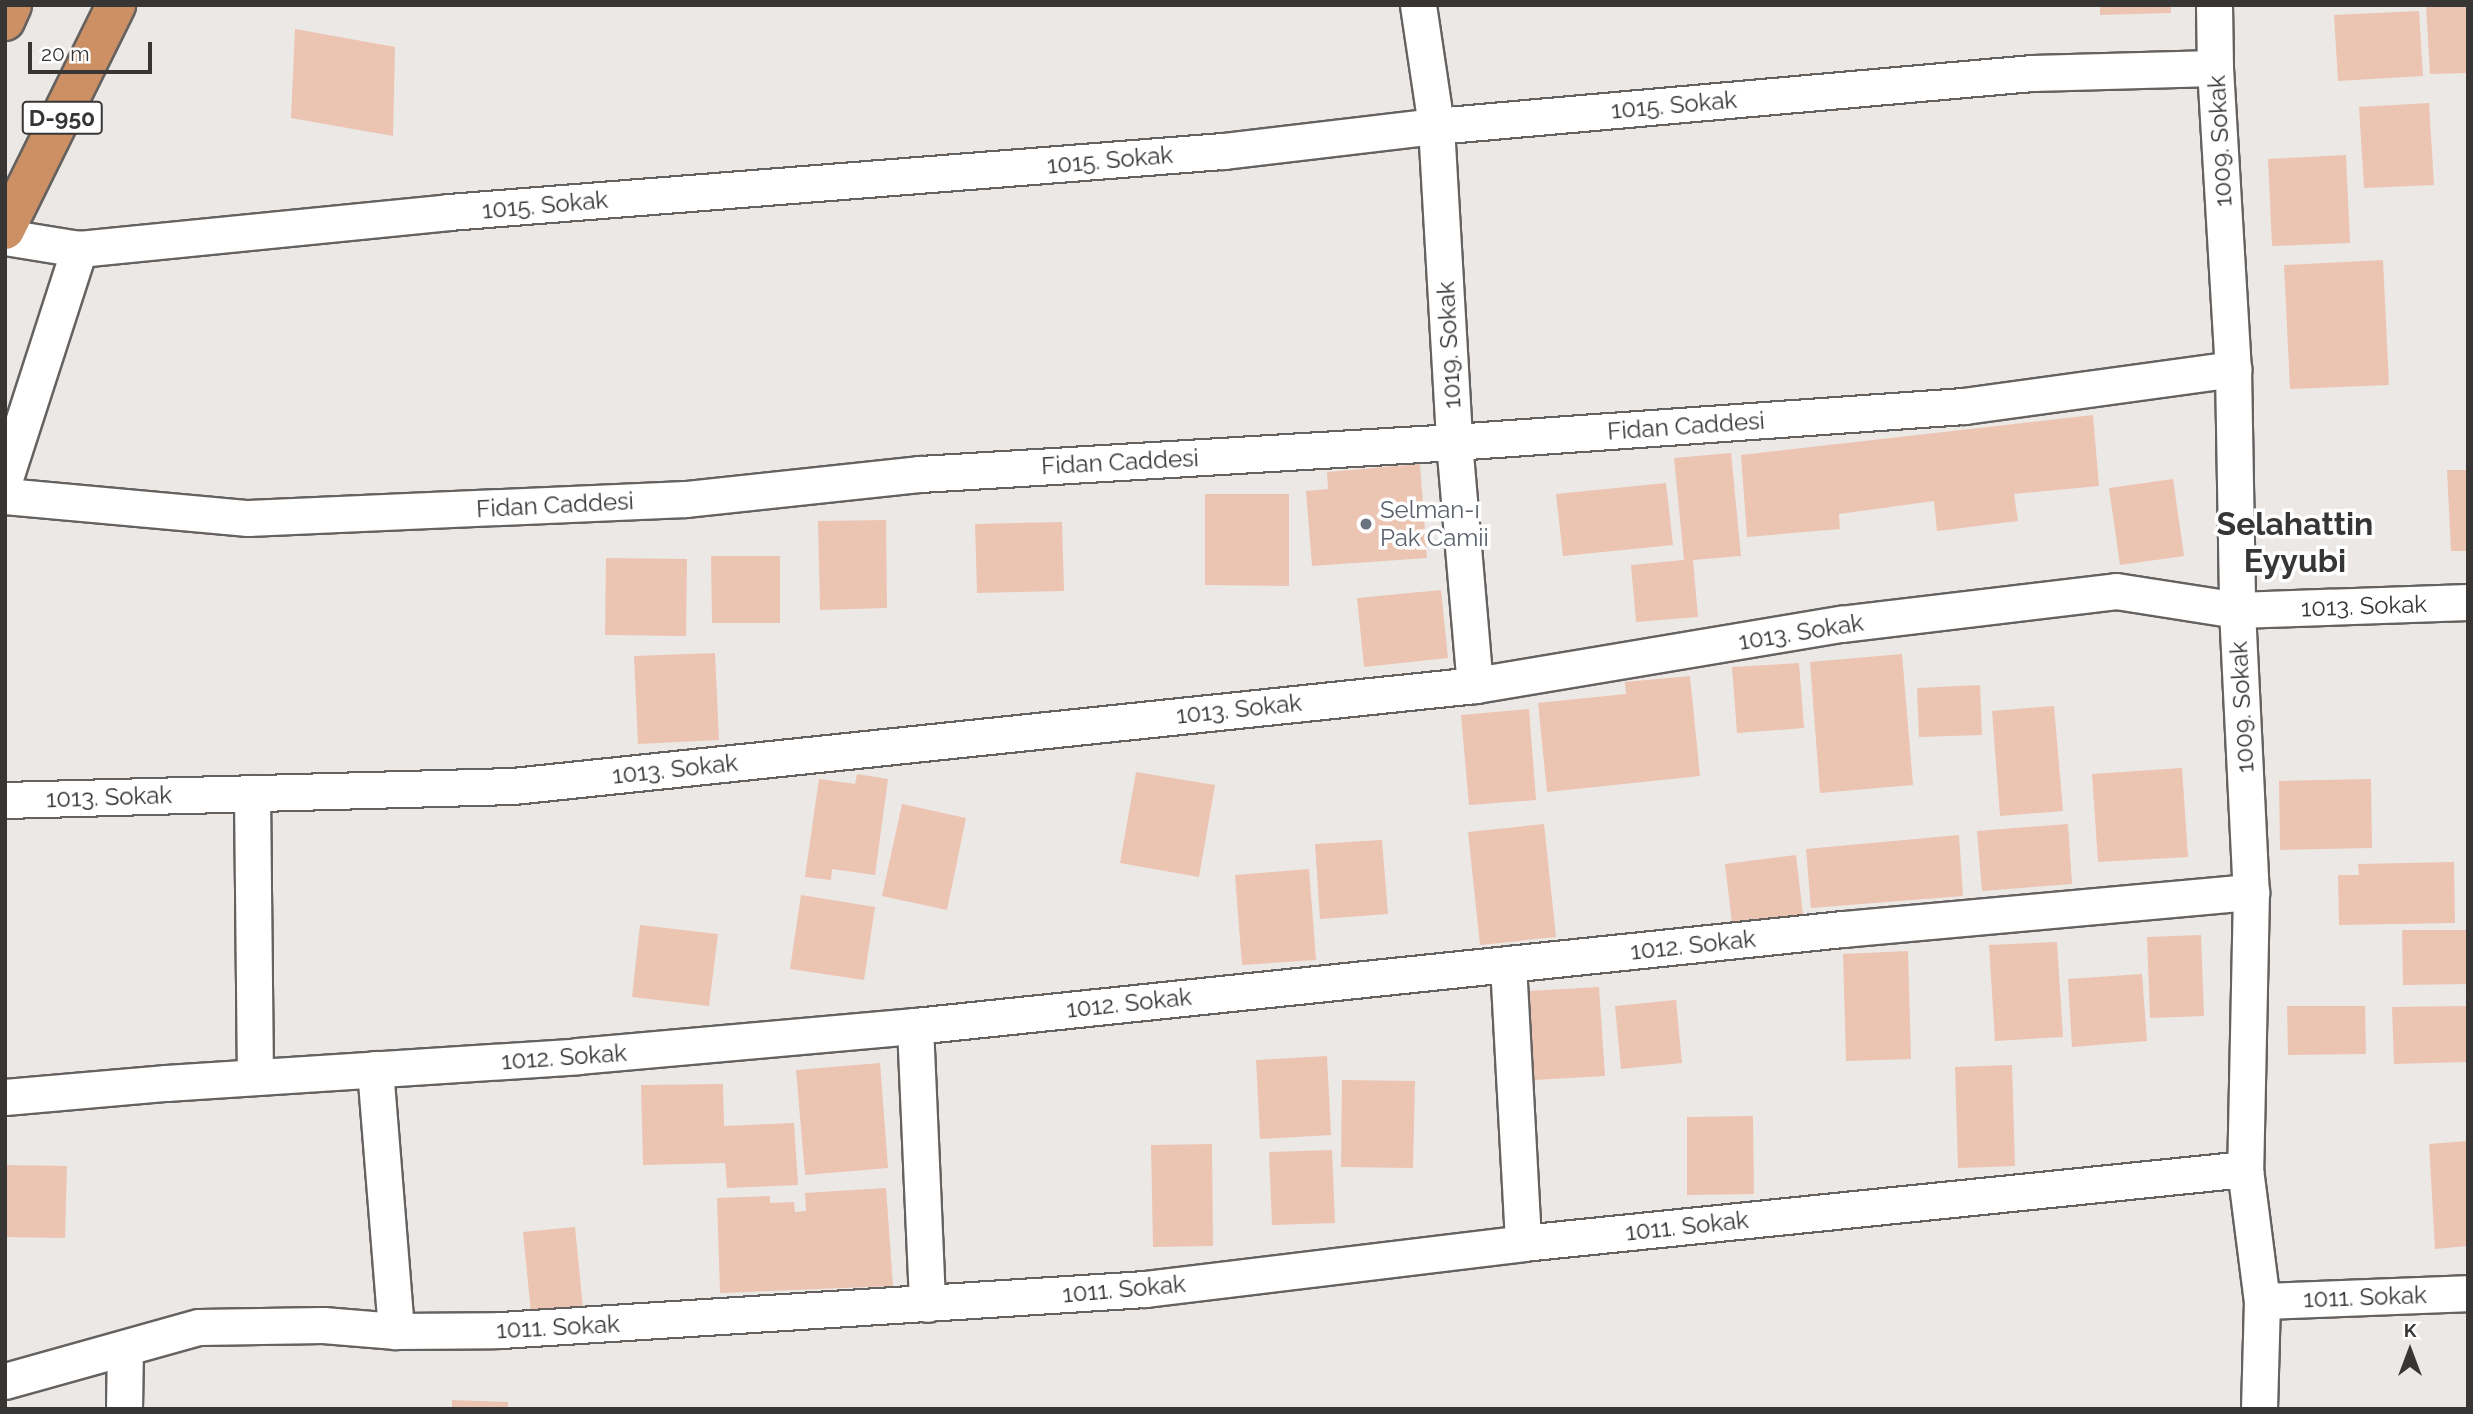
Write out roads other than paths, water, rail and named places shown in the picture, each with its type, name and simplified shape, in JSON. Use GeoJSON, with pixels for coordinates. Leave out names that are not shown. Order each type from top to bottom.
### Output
{"type":"FeatureCollection","features":[{"type":"Feature","properties":{"kind":"highway"},"geometry":{"type":"LineString","coordinates":[[5,21],[12,5]]}},
{"type":"Feature","properties":{"kind":"highway","name":"D-950"},"geometry":{"type":"LineString","coordinates":[[5,230],[116,5]]}},
{"type":"Feature","properties":{"kind":"street","name":"1019. Sokak"},"geometry":{"type":"LineString","coordinates":[[1419,5],[1436,126],[1454,442],[1475,685]]}},
{"type":"Feature","properties":{"kind":"street","name":"1009. Sokak"},"geometry":{"type":"LineString","coordinates":[[2214,5],[2215,68],[2233,369],[2237,610],[2251,892],[2245,1169],[2262,1301],[2259,1409]]}},
{"type":"Feature","properties":{"kind":"street","name":"1015. Sokak"},"geometry":{"type":"LineString","coordinates":[[5,237],[79,249],[463,211],[1223,151],[1436,126],[2032,73],[2215,68]]}},
{"type":"Feature","properties":{"kind":"street"},"geometry":{"type":"LineString","coordinates":[[5,478],[79,249]]}},
{"type":"Feature","properties":{"kind":"street","name":"Fidan Caddesi"},"geometry":{"type":"LineString","coordinates":[[5,496],[248,519],[686,499],[920,474],[1454,442],[1964,406],[2233,369]]}},
{"type":"Feature","properties":{"kind":"street","name":"1013. Sokak"},"geometry":{"type":"LineString","coordinates":[[5,800],[513,786],[1475,685],[1841,624],[2116,591],[2237,610],[2468,602]]}},
{"type":"Feature","properties":{"kind":"street"},"geometry":{"type":"LineString","coordinates":[[252,793],[255,1077]]}},
{"type":"Feature","properties":{"kind":"street","name":"1012. Sokak"},"geometry":{"type":"LineString","coordinates":[[5,1097],[255,1077],[578,1056],[915,1026],[1843,929],[2251,892]]}},
{"type":"Feature","properties":{"kind":"street"},"geometry":{"type":"LineString","coordinates":[[1508,964],[1524,1243]]}},
{"type":"Feature","properties":{"kind":"street"},"geometry":{"type":"LineString","coordinates":[[915,1026],[927,1304]]}},
{"type":"Feature","properties":{"kind":"street"},"geometry":{"type":"LineString","coordinates":[[375,1069],[396,1331]]}},
{"type":"Feature","properties":{"kind":"street","name":"1011. Sokak"},"geometry":{"type":"LineString","coordinates":[[5,1381],[199,1327],[323,1325],[396,1331],[501,1330],[1145,1289],[1524,1243],[2245,1169]]}},
{"type":"Feature","properties":{"kind":"street","name":"1011. Sokak"},"geometry":{"type":"LineString","coordinates":[[2262,1301],[2468,1293]]}},
{"type":"Feature","properties":{"kind":"street"},"geometry":{"type":"LineString","coordinates":[[124,1409],[125,1348]]}},
{"type":"Feature","properties":{"kind":"place","name":"Selman-ı Pak Camii"},"geometry":{"type":"Point","coordinates":[1366,524]}},
{"type":"Feature","properties":{"kind":"district","name":"Selahattin Eyyubi"},"geometry":{"type":"Point","coordinates":[2295,544]}}]}
